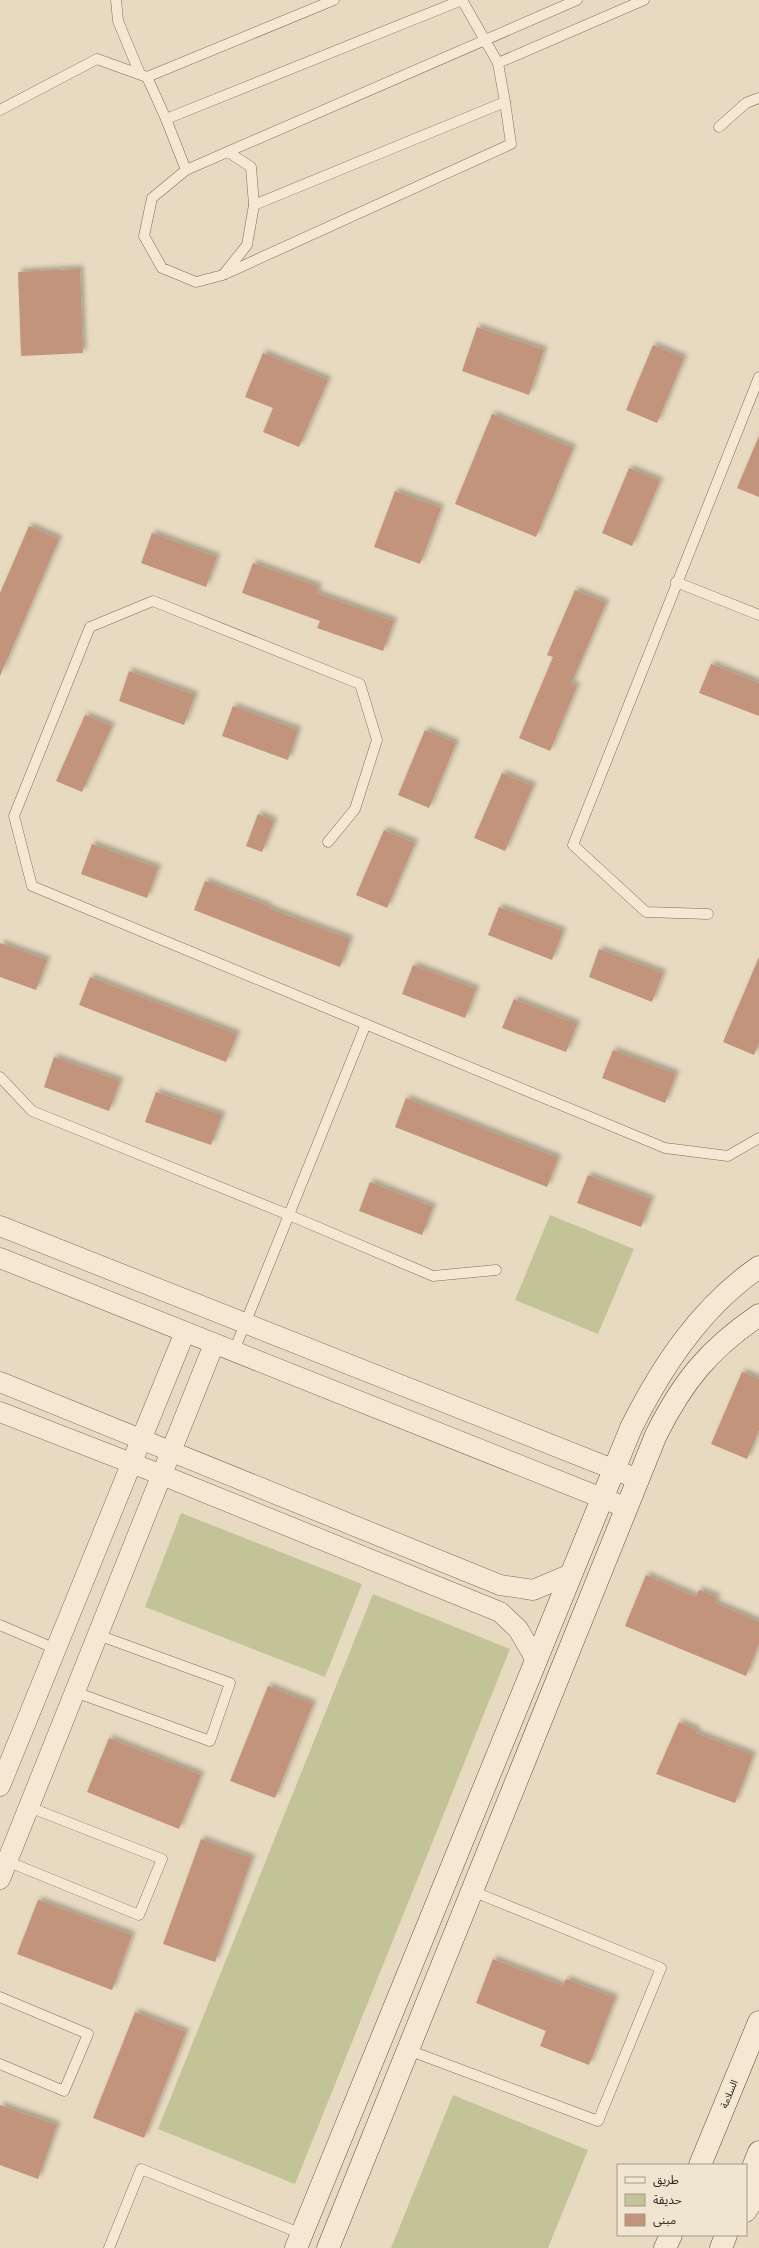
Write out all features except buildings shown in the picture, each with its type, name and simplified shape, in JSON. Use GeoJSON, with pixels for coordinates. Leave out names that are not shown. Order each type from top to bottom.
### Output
{"type":"FeatureCollection","features":[{"type":"Feature","properties":{"kind":"street"},"geometry":{"type":"LineString","coordinates":[[0,1226],[638,1479]]}},
{"type":"Feature","properties":{"kind":"street"},"geometry":{"type":"LineString","coordinates":[[0,1258],[627,1508]]}},
{"type":"Feature","properties":{"kind":"street"},"geometry":{"type":"LineString","coordinates":[[299,2241],[631,1428],[649,1393],[674,1352],[711,1308],[759,1267]]}},
{"type":"Feature","properties":{"kind":"street"},"geometry":{"type":"LineString","coordinates":[[328,2248],[656,1435],[674,1399],[702,1362],[735,1331],[759,1315]]}},
{"type":"Feature","properties":{"kind":"street"},"geometry":{"type":"LineString","coordinates":[[0,1786],[185,1332]]}},
{"type":"Feature","properties":{"kind":"street"},"geometry":{"type":"LineString","coordinates":[[2,1866],[29,1807],[214,1344]]}},
{"type":"Feature","properties":{"kind":"street"},"geometry":{"type":"LineString","coordinates":[[0,1382],[500,1585],[533,1590],[571,1574]]}},
{"type":"Feature","properties":{"kind":"street"},"geometry":{"type":"LineString","coordinates":[[0,1412],[162,1475],[500,1612],[518,1629],[536,1660]]}},
{"type":"Feature","properties":{"kind":"street","name":"السلامة"},"geometry":{"type":"LineString","coordinates":[[700,2164],[759,2022]]}},
{"type":"Feature","properties":{"kind":"street"},"geometry":{"type":"LineString","coordinates":[[747,2182],[759,2152]]}},
{"type":"Feature","properties":{"kind":"street"},"geometry":{"type":"LineString","coordinates":[[747,2210],[759,2192]]}},
{"type":"Feature","properties":{"kind":"street"},"geometry":{"type":"LineString","coordinates":[[666,2248],[671,2236]]}},
{"type":"Feature","properties":{"kind":"street"},"geometry":{"type":"LineString","coordinates":[[722,2248],[726,2236]]}},
{"type":"Feature","properties":{"kind":"street"},"geometry":{"type":"LineString","coordinates":[[722,2248],[731,2236]]}},
{"type":"Feature","properties":{"kind":"lane"},"geometry":{"type":"LineString","coordinates":[[116,0],[118,21],[166,119],[186,170]]}},
{"type":"Feature","properties":{"kind":"lane"},"geometry":{"type":"LineString","coordinates":[[0,110],[97,59],[144,76],[334,0]]}},
{"type":"Feature","properties":{"kind":"lane"},"geometry":{"type":"LineString","coordinates":[[166,119],[462,0],[484,41],[498,63],[511,144],[223,275],[196,282],[162,268],[144,236],[152,198],[186,170],[484,41],[577,0]]}},
{"type":"Feature","properties":{"kind":"lane"},"geometry":{"type":"LineString","coordinates":[[498,63],[644,0]]}},
{"type":"Feature","properties":{"kind":"lane"},"geometry":{"type":"LineString","coordinates":[[719,127],[746,103],[759,98]]}},
{"type":"Feature","properties":{"kind":"lane"},"geometry":{"type":"LineString","coordinates":[[254,205],[504,102]]}},
{"type":"Feature","properties":{"kind":"lane"},"geometry":{"type":"LineString","coordinates":[[223,275],[247,245],[254,205],[251,167],[228,152]]}},
{"type":"Feature","properties":{"kind":"lane"},"geometry":{"type":"LineString","coordinates":[[708,914],[646,912],[573,845],[676,582],[759,377]]}},
{"type":"Feature","properties":{"kind":"lane"},"geometry":{"type":"LineString","coordinates":[[676,582],[759,615]]}},
{"type":"Feature","properties":{"kind":"lane"},"geometry":{"type":"LineString","coordinates":[[328,842],[355,809],[377,740],[360,684],[153,601],[90,628],[14,816],[32,886],[665,1148],[728,1156],[759,1138]]}},
{"type":"Feature","properties":{"kind":"lane"},"geometry":{"type":"LineString","coordinates":[[234,1351],[366,1024]]}},
{"type":"Feature","properties":{"kind":"lane"},"geometry":{"type":"LineString","coordinates":[[0,1077],[32,1111],[289,1215],[433,1276],[496,1270]]}},
{"type":"Feature","properties":{"kind":"lane"},"geometry":{"type":"LineString","coordinates":[[0,1626],[56,1649]]}},
{"type":"Feature","properties":{"kind":"lane"},"geometry":{"type":"LineString","coordinates":[[75,1692],[210,1741],[230,1683],[98,1635]]}},
{"type":"Feature","properties":{"kind":"lane"},"geometry":{"type":"LineString","coordinates":[[2,1866],[139,1914],[162,1859],[29,1807]]}},
{"type":"Feature","properties":{"kind":"lane"},"geometry":{"type":"LineString","coordinates":[[408,2050],[598,2121],[661,1968],[472,1891]]}},
{"type":"Feature","properties":{"kind":"lane"},"geometry":{"type":"LineString","coordinates":[[0,1997],[88,2034],[64,2091],[0,2064]]}},
{"type":"Feature","properties":{"kind":"lane"},"geometry":{"type":"LineString","coordinates":[[109,2248],[141,2169],[299,2241]]}},
{"type":"Feature","properties":{"kind":"green space"},"geometry":{"type":"Polygon","coordinates":[[[550,1215],[634,1249],[598,1334],[515,1300],[550,1215]]]}},
{"type":"Feature","properties":{"kind":"green space"},"geometry":{"type":"Polygon","coordinates":[[[181,1513],[362,1584],[325,1677],[145,1607],[181,1513]]]}},
{"type":"Feature","properties":{"kind":"green space"},"geometry":{"type":"Polygon","coordinates":[[[373,1594],[510,1649],[295,2184],[158,2129],[373,1594]]]}},
{"type":"Feature","properties":{"kind":"green space"},"geometry":{"type":"Polygon","coordinates":[[[453,2095],[588,2150],[548,2248],[391,2248],[453,2095]]]}}]}
